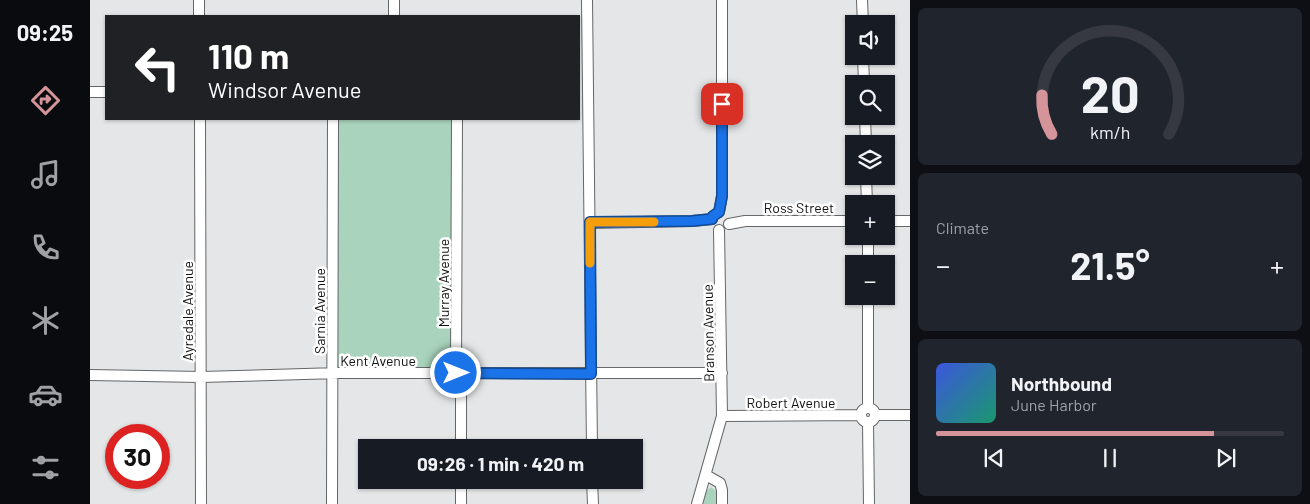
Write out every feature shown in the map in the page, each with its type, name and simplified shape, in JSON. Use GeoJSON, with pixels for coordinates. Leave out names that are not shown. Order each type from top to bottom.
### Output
{"type":"FeatureCollection","features":[{"type":"Feature","properties":{"kind":"street"},"geometry":{"type":"LineString","coordinates":[[199,0],[199,15]]}},
{"type":"Feature","properties":{"kind":"street"},"geometry":{"type":"LineString","coordinates":[[394,0],[394,15]]}},
{"type":"Feature","properties":{"kind":"street"},"geometry":{"type":"LineString","coordinates":[[587,0],[583,90],[590,222],[592,439]]}},
{"type":"Feature","properties":{"kind":"street","name":"Branson Avenue"},"geometry":{"type":"LineString","coordinates":[[697,504],[722,416],[722,0]]}},
{"type":"Feature","properties":{"kind":"street"},"geometry":{"type":"LineString","coordinates":[[862,0],[863,15]]}},
{"type":"Feature","properties":{"kind":"street"},"geometry":{"type":"LineString","coordinates":[[90,92],[105,92]]}},
{"type":"Feature","properties":{"kind":"street","name":"Ayredale Avenue"},"geometry":{"type":"LineString","coordinates":[[200,120],[201,504]]}},
{"type":"Feature","properties":{"kind":"street","name":"Sarnia Avenue"},"geometry":{"type":"LineString","coordinates":[[332,504],[333,120]]}},
{"type":"Feature","properties":{"kind":"street","name":"Murray Avenue"},"geometry":{"type":"LineString","coordinates":[[457,120],[456,373],[461,388],[461,439]]}},
{"type":"Feature","properties":{"kind":"street","name":"Ross Street"},"geometry":{"type":"LineString","coordinates":[[590,222],[845,221]]}},
{"type":"Feature","properties":{"kind":"street"},"geometry":{"type":"LineString","coordinates":[[895,221],[910,221]]}},
{"type":"Feature","properties":{"kind":"street"},"geometry":{"type":"LineString","coordinates":[[868,305],[868,504]]}},
{"type":"Feature","properties":{"kind":"street","name":"Kent Avenue"},"geometry":{"type":"LineString","coordinates":[[91,375],[201,377],[333,373],[722,373]]}},
{"type":"Feature","properties":{"kind":"street","name":"Robert Avenue"},"geometry":{"type":"LineString","coordinates":[[722,416],[910,415]]}},
{"type":"Feature","properties":{"kind":"street"},"geometry":{"type":"LineString","coordinates":[[706,475],[720,483],[722,504]]}},
{"type":"Feature","properties":{"kind":"street"},"geometry":{"type":"LineString","coordinates":[[461,489],[461,504]]}},
{"type":"Feature","properties":{"kind":"street"},"geometry":{"type":"LineString","coordinates":[[592,489],[593,504]]}},
{"type":"Feature","properties":{"kind":"green space"},"geometry":{"type":"Polygon","coordinates":[[[333,120],[457,120],[456,373],[333,373],[333,120]]]}},
{"type":"Feature","properties":{"kind":"green space"},"geometry":{"type":"Polygon","coordinates":[[[711,487],[717,492],[717,504],[702,504],[706,491],[711,487]]]}},
{"type":"Feature","properties":{"kind":"slow traffic"},"geometry":{"type":"LineString","coordinates":[[590,263],[590,222],[654,222]]}},
{"type":"Feature","properties":{"kind":"route"},"geometry":{"type":"LineString","coordinates":[[456,373],[591,374],[590,222],[692,221],[712,219],[719,212],[722,196],[722,104]]}}]}
